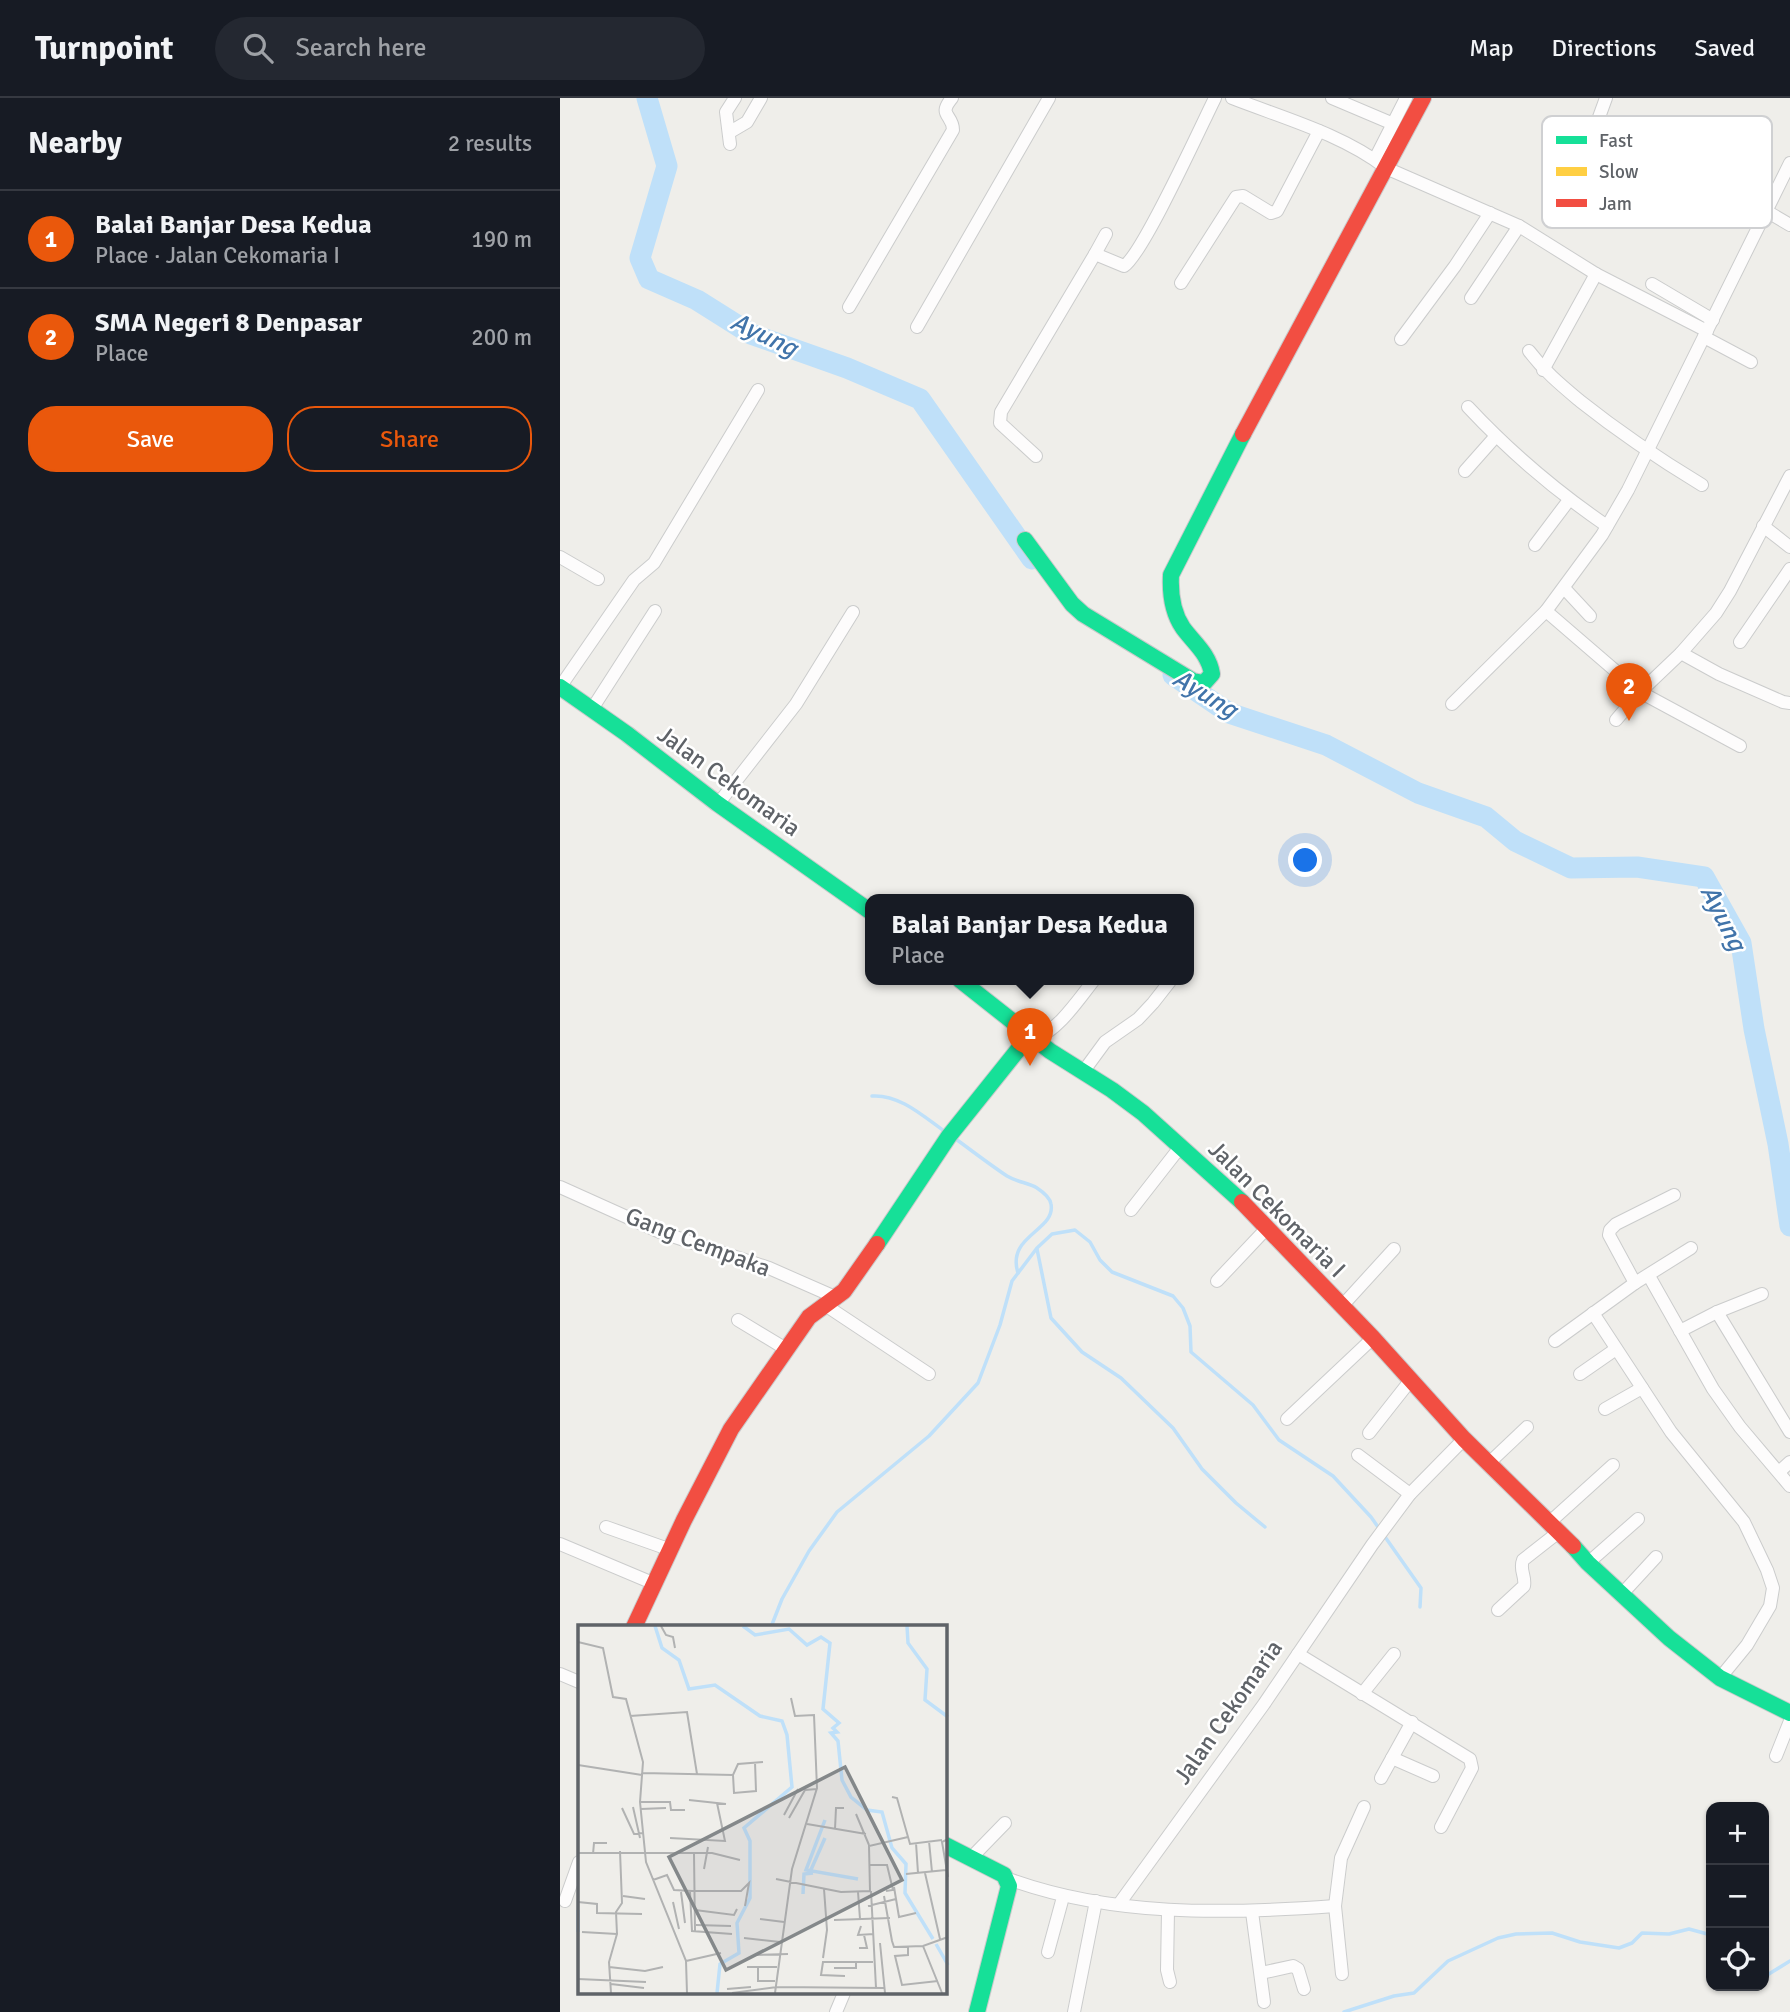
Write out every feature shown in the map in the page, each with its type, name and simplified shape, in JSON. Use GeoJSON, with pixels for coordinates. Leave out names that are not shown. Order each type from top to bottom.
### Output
{"type":"FeatureCollection","features":[{"type":"Feature","properties":{"kind":"street"},"geometry":{"type":"LineString","coordinates":[[721,98],[730,138],[747,122],[761,98]]}},
{"type":"Feature","properties":{"kind":"street"},"geometry":{"type":"LineString","coordinates":[[726,112],[735,98]]}},
{"type":"Feature","properties":{"kind":"street"},"geometry":{"type":"LineString","coordinates":[[849,307],[953,130],[953,125],[945,114],[952,98]]}},
{"type":"Feature","properties":{"kind":"street"},"geometry":{"type":"LineString","coordinates":[[917,327],[1049,98]]}},
{"type":"Feature","properties":{"kind":"street"},"geometry":{"type":"LineString","coordinates":[[1095,254],[1124,266],[1130,261],[1215,98]]}},
{"type":"Feature","properties":{"kind":"street"},"geometry":{"type":"LineString","coordinates":[[1232,98],[1319,131],[1380,163],[1519,226],[1596,275],[1708,330]]}},
{"type":"Feature","properties":{"kind":"street"},"geometry":{"type":"LineString","coordinates":[[1332,98],[1391,124]]}},
{"type":"Feature","properties":{"kind":"street"},"geometry":{"type":"LineString","coordinates":[[1380,163],[1391,124],[1406,98]]}},
{"type":"Feature","properties":{"kind":"street"},"geometry":{"type":"LineString","coordinates":[[1026,540],[1072,604],[1083,614],[1193,681],[1204,683],[1212,674],[1212,668],[1175,614],[1171,575],[1380,163],[1423,98]]}},
{"type":"Feature","properties":{"kind":"street"},"geometry":{"type":"LineString","coordinates":[[1599,116],[1606,98]]}},
{"type":"Feature","properties":{"kind":"street"},"geometry":{"type":"LineString","coordinates":[[1181,283],[1236,197],[1244,196],[1271,213],[1277,211],[1319,131]]}},
{"type":"Feature","properties":{"kind":"street"},"geometry":{"type":"LineString","coordinates":[[1772,203],[1790,163]]}},
{"type":"Feature","properties":{"kind":"street"},"geometry":{"type":"LineString","coordinates":[[1401,339],[1490,213]]}},
{"type":"Feature","properties":{"kind":"street"},"geometry":{"type":"LineString","coordinates":[[1772,214],[1790,225]]}},
{"type":"Feature","properties":{"kind":"street"},"geometry":{"type":"LineString","coordinates":[[1471,298],[1519,226]]}},
{"type":"Feature","properties":{"kind":"street"},"geometry":{"type":"LineString","coordinates":[[1452,704],[1546,611],[1607,526],[1628,490],[1760,228]]}},
{"type":"Feature","properties":{"kind":"street"},"geometry":{"type":"LineString","coordinates":[[1036,456],[1000,423],[1001,412],[1106,234]]}},
{"type":"Feature","properties":{"kind":"street"},"geometry":{"type":"LineString","coordinates":[[1543,370],[1596,275]]}},
{"type":"Feature","properties":{"kind":"street"},"geometry":{"type":"LineString","coordinates":[[1652,284],[1751,362]]}},
{"type":"Feature","properties":{"kind":"street"},"geometry":{"type":"LineString","coordinates":[[1529,351],[1543,370],[1607,423],[1646,451],[1702,485]]}},
{"type":"Feature","properties":{"kind":"street"},"geometry":{"type":"LineString","coordinates":[[560,687],[635,580],[654,563],[758,390]]}},
{"type":"Feature","properties":{"kind":"street"},"geometry":{"type":"LineString","coordinates":[[1468,407],[1496,436],[1569,500],[1607,526]]}},
{"type":"Feature","properties":{"kind":"street"},"geometry":{"type":"LineString","coordinates":[[1465,471],[1496,436]]}},
{"type":"Feature","properties":{"kind":"street"},"geometry":{"type":"LineString","coordinates":[[1616,720],[1716,613],[1790,476]]}},
{"type":"Feature","properties":{"kind":"street"},"geometry":{"type":"LineString","coordinates":[[1535,545],[1569,500]]}},
{"type":"Feature","properties":{"kind":"street"},"geometry":{"type":"LineString","coordinates":[[1763,526],[1790,547]]}},
{"type":"Feature","properties":{"kind":"street"},"geometry":{"type":"LineString","coordinates":[[560,557],[598,579]]}},
{"type":"Feature","properties":{"kind":"street"},"geometry":{"type":"LineString","coordinates":[[1740,642],[1790,569]]}},
{"type":"Feature","properties":{"kind":"street"},"geometry":{"type":"LineString","coordinates":[[1564,588],[1590,616]]}},
{"type":"Feature","properties":{"kind":"street"},"geometry":{"type":"LineString","coordinates":[[592,709],[655,611]]}},
{"type":"Feature","properties":{"kind":"street"},"geometry":{"type":"LineString","coordinates":[[1546,611],[1640,692],[1740,746]]}},
{"type":"Feature","properties":{"kind":"street"},"geometry":{"type":"LineString","coordinates":[[718,804],[789,714],[853,612]]}},
{"type":"Feature","properties":{"kind":"street"},"geometry":{"type":"LineString","coordinates":[[1681,653],[1719,674],[1790,703]]}},
{"type":"Feature","properties":{"kind":"street","name":"Jalan Cekomaria"},"geometry":{"type":"LineString","coordinates":[[560,687],[718,804],[865,908]]}},
{"type":"Feature","properties":{"kind":"street"},"geometry":{"type":"LineString","coordinates":[[971,985],[1034,1039]]}},
{"type":"Feature","properties":{"kind":"street"},"geometry":{"type":"LineString","coordinates":[[635,1625],[731,1429],[786,1349],[809,1317],[844,1291],[863,1267],[897,1211],[952,1131],[1021,1046],[1055,1026],[1090,985]]}},
{"type":"Feature","properties":{"kind":"street"},"geometry":{"type":"LineString","coordinates":[[1083,1072],[1105,1042],[1138,1019],[1167,985]]}},
{"type":"Feature","properties":{"kind":"street","name":"Jalan Cekomaria I"},"geometry":{"type":"LineString","coordinates":[[1034,1039],[1143,1114],[1230,1190],[1373,1338],[1464,1439],[1555,1526],[1588,1563],[1669,1638],[1720,1678],[1790,1713]]}},
{"type":"Feature","properties":{"kind":"street"},"geometry":{"type":"LineString","coordinates":[[1131,1210],[1181,1146]]}},
{"type":"Feature","properties":{"kind":"street","name":"Gang Cempaka"},"geometry":{"type":"LineString","coordinates":[[560,1187],[660,1232],[769,1268],[830,1301],[929,1374]]}},
{"type":"Feature","properties":{"kind":"street"},"geometry":{"type":"LineString","coordinates":[[1635,1283],[1609,1235],[1610,1230],[1616,1224],[1674,1195]]}},
{"type":"Feature","properties":{"kind":"street"},"geometry":{"type":"LineString","coordinates":[[1217,1281],[1267,1228]]}},
{"type":"Feature","properties":{"kind":"street"},"geometry":{"type":"LineString","coordinates":[[1555,1341],[1635,1283],[1691,1248]]}},
{"type":"Feature","properties":{"kind":"street"},"geometry":{"type":"LineString","coordinates":[[1342,1306],[1394,1249]]}},
{"type":"Feature","properties":{"kind":"street"},"geometry":{"type":"LineString","coordinates":[[1648,1276],[1713,1389],[1740,1427],[1790,1486]]}},
{"type":"Feature","properties":{"kind":"street"},"geometry":{"type":"LineString","coordinates":[[1681,1331],[1717,1312],[1762,1294]]}},
{"type":"Feature","properties":{"kind":"street"},"geometry":{"type":"LineString","coordinates":[[1717,1312],[1790,1432]]}},
{"type":"Feature","properties":{"kind":"street"},"geometry":{"type":"LineString","coordinates":[[1593,1313],[1671,1432],[1744,1522],[1760,1553],[1773,1588],[1770,1606],[1759,1626],[1720,1678]]}},
{"type":"Feature","properties":{"kind":"street"},"geometry":{"type":"LineString","coordinates":[[738,1320],[786,1349]]}},
{"type":"Feature","properties":{"kind":"street"},"geometry":{"type":"LineString","coordinates":[[1287,1419],[1373,1338]]}},
{"type":"Feature","properties":{"kind":"street"},"geometry":{"type":"LineString","coordinates":[[1580,1374],[1616,1349]]}},
{"type":"Feature","properties":{"kind":"street"},"geometry":{"type":"LineString","coordinates":[[1369,1433],[1410,1381]]}},
{"type":"Feature","properties":{"kind":"street"},"geometry":{"type":"LineString","coordinates":[[1605,1409],[1642,1388]]}},
{"type":"Feature","properties":{"kind":"street"},"geometry":{"type":"LineString","coordinates":[[1489,1463],[1527,1427]]}},
{"type":"Feature","properties":{"kind":"street","name":"Jalan Cekomaria"},"geometry":{"type":"LineString","coordinates":[[1119,1904],[1298,1654],[1372,1545],[1410,1494],[1464,1439]]}},
{"type":"Feature","properties":{"kind":"street"},"geometry":{"type":"LineString","coordinates":[[1358,1455],[1410,1494]]}},
{"type":"Feature","properties":{"kind":"street"},"geometry":{"type":"LineString","coordinates":[[1779,1472],[1790,1462]]}},
{"type":"Feature","properties":{"kind":"street"},"geometry":{"type":"LineString","coordinates":[[1497,1610],[1524,1586],[1521,1567],[1523,1560],[1613,1465]]}},
{"type":"Feature","properties":{"kind":"street"},"geometry":{"type":"LineString","coordinates":[[1588,1563],[1638,1519]]}},
{"type":"Feature","properties":{"kind":"street"},"geometry":{"type":"LineString","coordinates":[[606,1527],[671,1550]]}},
{"type":"Feature","properties":{"kind":"street"},"geometry":{"type":"LineString","coordinates":[[560,1545],[655,1584]]}},
{"type":"Feature","properties":{"kind":"street"},"geometry":{"type":"LineString","coordinates":[[1621,1595],[1656,1557]]}},
{"type":"Feature","properties":{"kind":"street"},"geometry":{"type":"LineString","coordinates":[[1298,1654],[1412,1722],[1471,1762],[1472,1768],[1441,1827]]}},
{"type":"Feature","properties":{"kind":"street"},"geometry":{"type":"LineString","coordinates":[[1362,1693],[1394,1654]]}},
{"type":"Feature","properties":{"kind":"street"},"geometry":{"type":"LineString","coordinates":[[560,1674],[578,1682]]}},
{"type":"Feature","properties":{"kind":"street"},"geometry":{"type":"LineString","coordinates":[[1776,1756],[1790,1721]]}},
{"type":"Feature","properties":{"kind":"street"},"geometry":{"type":"LineString","coordinates":[[1381,1778],[1412,1722]]}},
{"type":"Feature","properties":{"kind":"street"},"geometry":{"type":"LineString","coordinates":[[1392,1758],[1433,1776]]}},
{"type":"Feature","properties":{"kind":"street"},"geometry":{"type":"LineString","coordinates":[[1342,1974],[1335,1906],[1341,1858],[1364,1807]]}},
{"type":"Feature","properties":{"kind":"street"},"geometry":{"type":"LineString","coordinates":[[970,1859],[1005,1823]]}},
{"type":"Feature","properties":{"kind":"street"},"geometry":{"type":"LineString","coordinates":[[947,1846],[1006,1878],[1063,1897],[1168,1910],[1252,1912],[1335,1906]]}},
{"type":"Feature","properties":{"kind":"street"},"geometry":{"type":"LineString","coordinates":[[563,1900],[578,1864]]}},
{"type":"Feature","properties":{"kind":"street"},"geometry":{"type":"LineString","coordinates":[[977,2012],[1007,1896],[1009,1886],[1006,1878]]}},
{"type":"Feature","properties":{"kind":"street"},"geometry":{"type":"LineString","coordinates":[[1048,1952],[1063,1897]]}},
{"type":"Feature","properties":{"kind":"street"},"geometry":{"type":"LineString","coordinates":[[1074,2012],[1096,1901]]}},
{"type":"Feature","properties":{"kind":"street"},"geometry":{"type":"LineString","coordinates":[[1168,1910],[1170,1982]]}},
{"type":"Feature","properties":{"kind":"street"},"geometry":{"type":"LineString","coordinates":[[1252,1912],[1264,2002]]}},
{"type":"Feature","properties":{"kind":"street"},"geometry":{"type":"LineString","coordinates":[[1261,1973],[1288,1966],[1295,1967],[1304,1989]]}},
{"type":"Feature","properties":{"kind":"street"},"geometry":{"type":"LineString","coordinates":[[836,2012],[844,1994]]}},
{"type":"Feature","properties":{"kind":"waterway","name":"Ayung"},"geometry":{"type":"LineString","coordinates":[[647,98],[667,166],[640,258],[649,279],[697,300],[751,334],[847,368],[920,399],[1032,559]]}},
{"type":"Feature","properties":{"kind":"waterway","name":"Ayung"},"geometry":{"type":"LineString","coordinates":[[1173,675],[1229,713],[1326,745],[1418,793],[1486,817],[1515,841],[1571,868],[1637,867],[1704,877],[1741,943],[1754,1029],[1778,1144],[1790,1226]]}},
{"type":"Feature","properties":{"kind":"waterway"},"geometry":{"type":"LineString","coordinates":[[872,1096],[901,1102],[944,1131]]}},
{"type":"Feature","properties":{"kind":"waterway"},"geometry":{"type":"LineString","coordinates":[[953,1137],[1007,1176],[1037,1188],[1049,1199],[1051,1213],[1019,1250],[1016,1260],[1018,1273]]}},
{"type":"Feature","properties":{"kind":"waterway"},"geometry":{"type":"LineString","coordinates":[[772,1625],[782,1599],[809,1551],[837,1512],[929,1436],[978,1383],[1000,1325],[1012,1281],[1037,1248],[1052,1234],[1075,1230],[1090,1242],[1100,1260],[1112,1272],[1173,1296],[1183,1308],[1190,1326],[1191,1352],[1253,1405],[1279,1440],[1333,1476],[1371,1517],[1421,1588],[1420,1607]]}},
{"type":"Feature","properties":{"kind":"waterway"},"geometry":{"type":"LineString","coordinates":[[1037,1249],[1051,1318],[1082,1352],[1121,1378],[1173,1428],[1202,1469],[1265,1527]]}},
{"type":"Feature","properties":{"kind":"waterway"},"geometry":{"type":"LineString","coordinates":[[1344,2012],[1394,1996],[1414,1993],[1448,1961],[1498,1938],[1516,1934],[1552,1933],[1580,1942],[1619,1948],[1632,1943],[1642,1933],[1669,1934],[1689,1929],[1706,1934]]}},
{"type":"Feature","properties":{"kind":"waterway"},"geometry":{"type":"LineString","coordinates":[[1769,1974],[1790,1961]]}},
{"type":"Feature","properties":{"kind":"traffic: fast"},"geometry":{"type":"LineString","coordinates":[[1025,540],[1072,604],[1083,614],[1193,681],[1204,683],[1212,674],[1210,667],[1176,616],[1171,596],[1171,575],[1243,434]]}},
{"type":"Feature","properties":{"kind":"traffic: fast"},"geometry":{"type":"LineString","coordinates":[[560,687],[627,734],[718,804],[865,908]]}},
{"type":"Feature","properties":{"kind":"traffic: fast"},"geometry":{"type":"LineString","coordinates":[[966,985],[1050,1051],[1143,1113],[1242,1202]]}},
{"type":"Feature","properties":{"kind":"traffic: fast"},"geometry":{"type":"LineString","coordinates":[[877,1244],[949,1136],[1021,1046],[1034,1039]]}},
{"type":"Feature","properties":{"kind":"traffic: fast"},"geometry":{"type":"LineString","coordinates":[[1573,1546],[1669,1638],[1720,1678],[1790,1713]]}},
{"type":"Feature","properties":{"kind":"traffic: fast"},"geometry":{"type":"LineString","coordinates":[[947,1846],[1004,1875],[1009,1886],[977,2012]]}},
{"type":"Feature","properties":{"kind":"traffic: jam"},"geometry":{"type":"LineString","coordinates":[[1243,434],[1423,98]]}},
{"type":"Feature","properties":{"kind":"traffic: jam"},"geometry":{"type":"LineString","coordinates":[[1242,1202],[1373,1338],[1464,1439],[1573,1546]]}},
{"type":"Feature","properties":{"kind":"traffic: jam"},"geometry":{"type":"LineString","coordinates":[[635,1625],[684,1520],[731,1429],[809,1317],[844,1291],[877,1244]]}},
{"type":"Feature","properties":{"kind":"place","name":"SMA Negeri 8 Denpasar"},"geometry":{"type":"Point","coordinates":[1629,721]}},
{"type":"Feature","properties":{"kind":"place","name":"Balai Banjar Desa Kedua"},"geometry":{"type":"Point","coordinates":[1030,1066]}}]}
